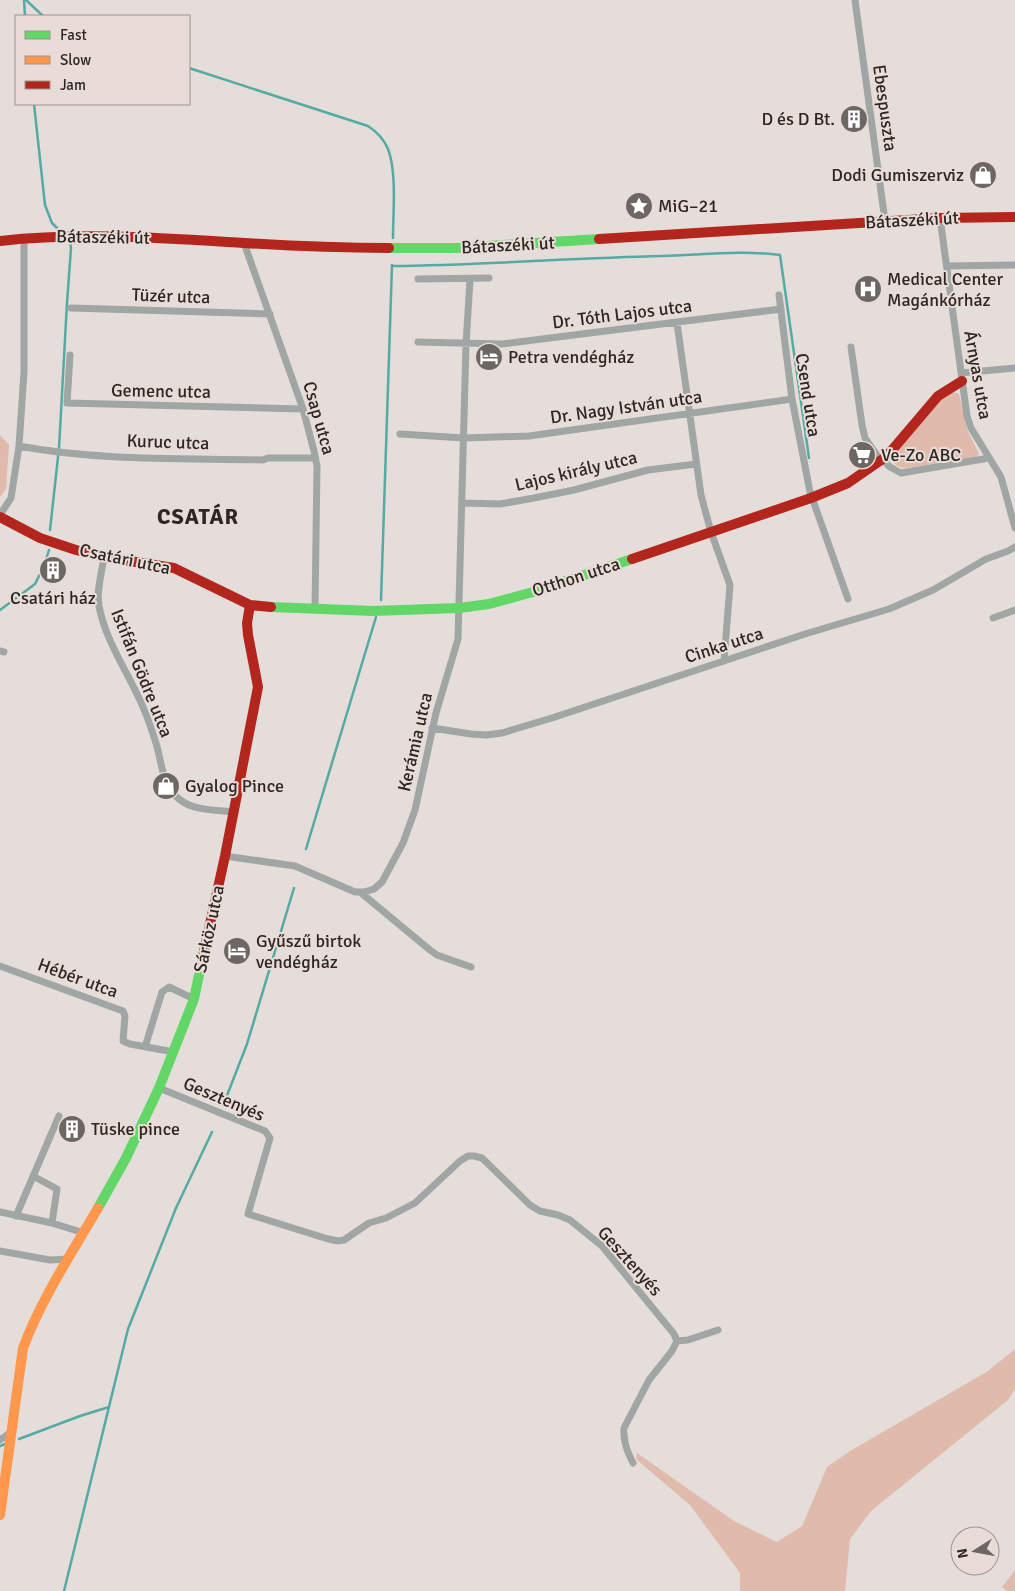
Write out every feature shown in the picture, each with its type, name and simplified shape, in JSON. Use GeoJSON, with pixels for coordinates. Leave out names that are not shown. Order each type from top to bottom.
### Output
{"type":"FeatureCollection","features":[{"type":"Feature","properties":{"kind":"street","name":"Ebespuszta"},"geometry":{"type":"LineString","coordinates":[[855,0],[885,221]]}},
{"type":"Feature","properties":{"kind":"street","name":"Bátaszéki út"},"geometry":{"type":"LineString","coordinates":[[0,241],[55,235],[96,235],[244,243],[399,248],[515,245],[885,221],[1015,217]]}},
{"type":"Feature","properties":{"kind":"street","name":"Árnyas utca"},"geometry":{"type":"LineString","coordinates":[[940,218],[961,377],[971,428],[1001,477],[1015,528]]}},
{"type":"Feature","properties":{"kind":"street"},"geometry":{"type":"LineString","coordinates":[[0,516],[11,498],[19,446],[24,354],[24,238]]}},
{"type":"Feature","properties":{"kind":"street","name":"Csap utca"},"geometry":{"type":"LineString","coordinates":[[244,243],[303,409],[317,466],[315,609]]}},
{"type":"Feature","properties":{"kind":"street"},"geometry":{"type":"LineString","coordinates":[[947,266],[1015,265]]}},
{"type":"Feature","properties":{"kind":"street"},"geometry":{"type":"LineString","coordinates":[[418,279],[470,280],[489,278]]}},
{"type":"Feature","properties":{"kind":"street","name":"Kerámia utca"},"geometry":{"type":"LineString","coordinates":[[360,892],[374,889],[382,882],[403,843],[414,810],[432,728],[458,639],[466,344],[470,280]]}},
{"type":"Feature","properties":{"kind":"street","name":"Csend utca"},"geometry":{"type":"LineString","coordinates":[[779,295],[792,400],[811,498],[848,599]]}},
{"type":"Feature","properties":{"kind":"street","name":"Tüzér utca"},"geometry":{"type":"LineString","coordinates":[[71,308],[270,314]]}},
{"type":"Feature","properties":{"kind":"street","name":"Dr. Tóth Lajos utca"},"geometry":{"type":"LineString","coordinates":[[466,344],[502,344],[781,309]]}},
{"type":"Feature","properties":{"kind":"street"},"geometry":{"type":"LineString","coordinates":[[677,323],[701,495],[711,532],[730,585],[724,661]]}},
{"type":"Feature","properties":{"kind":"street"},"geometry":{"type":"LineString","coordinates":[[418,342],[466,344]]}},
{"type":"Feature","properties":{"kind":"street"},"geometry":{"type":"LineString","coordinates":[[851,347],[865,438],[882,460],[901,474],[989,458]]}},
{"type":"Feature","properties":{"kind":"street","name":"Gemenc utca"},"geometry":{"type":"LineString","coordinates":[[70,355],[68,404],[303,409]]}},
{"type":"Feature","properties":{"kind":"street"},"geometry":{"type":"LineString","coordinates":[[961,377],[1015,368]]}},
{"type":"Feature","properties":{"kind":"street","name":"Otthon utca"},"geometry":{"type":"LineString","coordinates":[[250,605],[284,609],[373,611],[459,608],[489,604],[533,592],[811,498],[848,483],[882,460],[938,396],[961,377]]}},
{"type":"Feature","properties":{"kind":"street","name":"Dr. Nagy István utca"},"geometry":{"type":"LineString","coordinates":[[464,438],[529,436],[792,400]]}},
{"type":"Feature","properties":{"kind":"street"},"geometry":{"type":"LineString","coordinates":[[400,434],[464,438]]}},
{"type":"Feature","properties":{"kind":"street","name":"Kuruc utca"},"geometry":{"type":"LineString","coordinates":[[19,446],[65,453],[263,460],[268,458],[315,458]]}},
{"type":"Feature","properties":{"kind":"street","name":"Lajos király utca"},"geometry":{"type":"LineString","coordinates":[[463,503],[500,504],[574,490],[648,470],[696,464]]}},
{"type":"Feature","properties":{"kind":"street","name":"Csatári utca"},"geometry":{"type":"LineString","coordinates":[[0,516],[40,538],[76,550],[104,557],[174,568],[250,605]]}},
{"type":"Feature","properties":{"kind":"street","name":"Cinka utca"},"geometry":{"type":"LineString","coordinates":[[432,728],[471,734],[502,733],[554,717],[889,609],[933,590],[986,559],[1015,547]]}},
{"type":"Feature","properties":{"kind":"street","name":"Istifán Gödre utca"},"geometry":{"type":"LineString","coordinates":[[104,557],[98,597],[102,619],[114,650],[148,719],[156,742],[162,769],[170,788],[178,799],[194,807],[234,812]]}},
{"type":"Feature","properties":{"kind":"street","name":"Sárköz utca"},"geometry":{"type":"LineString","coordinates":[[0,1515],[23,1348],[45,1298],[126,1158],[159,1088],[194,999],[226,856],[258,688],[248,635],[247,623],[250,605]]}},
{"type":"Feature","properties":{"kind":"street"},"geometry":{"type":"LineString","coordinates":[[993,618],[1015,610]]}},
{"type":"Feature","properties":{"kind":"street"},"geometry":{"type":"LineString","coordinates":[[226,856],[295,866],[339,886],[360,892],[437,955],[471,967]]}},
{"type":"Feature","properties":{"kind":"street","name":"Hébér utca"},"geometry":{"type":"LineString","coordinates":[[0,966],[123,1011],[125,1016],[123,1041],[174,1052]]}},
{"type":"Feature","properties":{"kind":"street"},"geometry":{"type":"LineString","coordinates":[[145,1047],[162,992],[165,989],[169,987],[194,999]]}},
{"type":"Feature","properties":{"kind":"street","name":"Gesztenyés"},"geometry":{"type":"LineString","coordinates":[[159,1088],[211,1111],[265,1131],[270,1138],[248,1214],[328,1239],[344,1240],[369,1223],[386,1218],[415,1204],[460,1161],[468,1156],[482,1158],[530,1205],[540,1211],[570,1220],[602,1246],[674,1334],[677,1341]]}},
{"type":"Feature","properties":{"kind":"street"},"geometry":{"type":"LineString","coordinates":[[16,1216],[58,1116]]}},
{"type":"Feature","properties":{"kind":"street"},"geometry":{"type":"LineString","coordinates":[[32,1176],[57,1189],[52,1223]]}},
{"type":"Feature","properties":{"kind":"street"},"geometry":{"type":"LineString","coordinates":[[0,1212],[52,1223],[84,1233]]}},
{"type":"Feature","properties":{"kind":"street"},"geometry":{"type":"LineString","coordinates":[[0,1251],[50,1260],[68,1259]]}},
{"type":"Feature","properties":{"kind":"street"},"geometry":{"type":"LineString","coordinates":[[632,1463],[623,1437],[624,1428],[649,1380],[672,1351],[677,1341],[688,1340],[718,1330]]}},
{"type":"Feature","properties":{"kind":"street"},"geometry":{"type":"LineString","coordinates":[[0,1440],[11,1432]]}},
{"type":"Feature","properties":{"kind":"shaded area"},"geometry":{"type":"Polygon","coordinates":[[[954,392],[959,394],[967,429],[979,454],[976,457],[907,468],[896,465],[892,456],[937,401],[954,392]]]}},
{"type":"Feature","properties":{"kind":"shaded area"},"geometry":{"type":"Polygon","coordinates":[[[0,435],[9,445],[6,489],[0,497],[0,435]]]}},
{"type":"Feature","properties":{"kind":"shaded area"},"geometry":{"type":"Polygon","coordinates":[[[1015,1349],[1015,1389],[1008,1400],[871,1511],[850,1539],[845,1591],[740,1591],[740,1573],[690,1505],[636,1459],[637,1453],[734,1521],[777,1542],[802,1526],[827,1467],[850,1451],[988,1371],[1015,1349]]]}},
{"type":"Feature","properties":{"kind":"shaded area"},"geometry":{"type":"Polygon","coordinates":[[[1015,1570],[1015,1591],[1007,1591],[1002,1587],[1015,1570]]]}},
{"type":"Feature","properties":{"kind":"waterway"},"geometry":{"type":"LineString","coordinates":[[24,0],[25,15]]}},
{"type":"Feature","properties":{"kind":"waterway"},"geometry":{"type":"LineString","coordinates":[[26,0],[42,15]]}},
{"type":"Feature","properties":{"kind":"waterway"},"geometry":{"type":"LineString","coordinates":[[190,68],[368,126],[380,136],[388,149],[393,169],[393,238]]}},
{"type":"Feature","properties":{"kind":"waterway"},"geometry":{"type":"LineString","coordinates":[[34,105],[45,205],[52,223],[59,230]]}},
{"type":"Feature","properties":{"kind":"waterway"},"geometry":{"type":"LineString","coordinates":[[50,530],[59,448],[70,242]]}},
{"type":"Feature","properties":{"kind":"waterway"},"geometry":{"type":"LineString","coordinates":[[392,266],[721,253],[780,255],[809,458]]}},
{"type":"Feature","properties":{"kind":"waterway"},"geometry":{"type":"LineString","coordinates":[[381,600],[392,265]]}},
{"type":"Feature","properties":{"kind":"waterway"},"geometry":{"type":"LineString","coordinates":[[0,610],[35,584],[49,550]]}},
{"type":"Feature","properties":{"kind":"waterway"},"geometry":{"type":"LineString","coordinates":[[306,849],[376,617]]}},
{"type":"Feature","properties":{"kind":"waterway"},"geometry":{"type":"LineString","coordinates":[[226,1098],[247,1044],[294,888]]}},
{"type":"Feature","properties":{"kind":"waterway"},"geometry":{"type":"LineString","coordinates":[[64,1591],[128,1329],[176,1208],[212,1132]]}},
{"type":"Feature","properties":{"kind":"waterway"},"geometry":{"type":"LineString","coordinates":[[19,1439],[109,1407]]}},
{"type":"Feature","properties":{"kind":"waterway"},"geometry":{"type":"LineString","coordinates":[[0,1446],[5,1444]]}},
{"type":"Feature","properties":{"kind":"traffic: fast"},"geometry":{"type":"LineString","coordinates":[[389,248],[456,248],[599,239]]}},
{"type":"Feature","properties":{"kind":"traffic: fast"},"geometry":{"type":"LineString","coordinates":[[271,607],[373,611],[459,608],[489,604],[533,592],[632,559]]}},
{"type":"Feature","properties":{"kind":"traffic: fast"},"geometry":{"type":"LineString","coordinates":[[98,1208],[126,1158],[159,1088],[194,999],[203,956]]}},
{"type":"Feature","properties":{"kind":"traffic: slow"},"geometry":{"type":"LineString","coordinates":[[0,1515],[23,1348],[48,1294],[98,1208]]}},
{"type":"Feature","properties":{"kind":"traffic: jam"},"geometry":{"type":"LineString","coordinates":[[599,239],[940,218],[1015,217]]}},
{"type":"Feature","properties":{"kind":"traffic: jam"},"geometry":{"type":"LineString","coordinates":[[0,241],[92,236],[298,246],[389,248]]}},
{"type":"Feature","properties":{"kind":"traffic: jam"},"geometry":{"type":"LineString","coordinates":[[632,559],[811,498],[848,483],[887,456],[938,396],[962,381]]}},
{"type":"Feature","properties":{"kind":"traffic: jam"},"geometry":{"type":"LineString","coordinates":[[0,517],[40,538],[76,550],[104,557],[174,568],[250,605],[271,607]]}},
{"type":"Feature","properties":{"kind":"traffic: jam"},"geometry":{"type":"LineString","coordinates":[[203,956],[225,856],[258,687],[248,635],[247,623],[250,605]]}},
{"type":"Feature","properties":{"kind":"place","name":"D és D Bt."},"geometry":{"type":"Point","coordinates":[854,119]}},
{"type":"Feature","properties":{"kind":"place","name":"Dodi Gumiszerviz"},"geometry":{"type":"Point","coordinates":[983,175]}},
{"type":"Feature","properties":{"kind":"place","name":"MiG–21"},"geometry":{"type":"Point","coordinates":[639,206]}},
{"type":"Feature","properties":{"kind":"place","name":"Medical Center Magánkórház"},"geometry":{"type":"Point","coordinates":[868,289]}},
{"type":"Feature","properties":{"kind":"place","name":"Petra vendégház"},"geometry":{"type":"Point","coordinates":[489,357]}},
{"type":"Feature","properties":{"kind":"place","name":"Ve-Zo ABC"},"geometry":{"type":"Point","coordinates":[862,455]}},
{"type":"Feature","properties":{"kind":"place","name":"Csatári ház"},"geometry":{"type":"Point","coordinates":[53,570]}},
{"type":"Feature","properties":{"kind":"place","name":"Gyalog Pince"},"geometry":{"type":"Point","coordinates":[166,786]}},
{"type":"Feature","properties":{"kind":"place","name":"Gyűszű birtok vendégház"},"geometry":{"type":"Point","coordinates":[237,951]}},
{"type":"Feature","properties":{"kind":"place","name":"Tüske pince"},"geometry":{"type":"Point","coordinates":[72,1129]}},
{"type":"Feature","properties":{"kind":"district","name":"CSATÁR"},"geometry":{"type":"Point","coordinates":[198,516]}}]}
